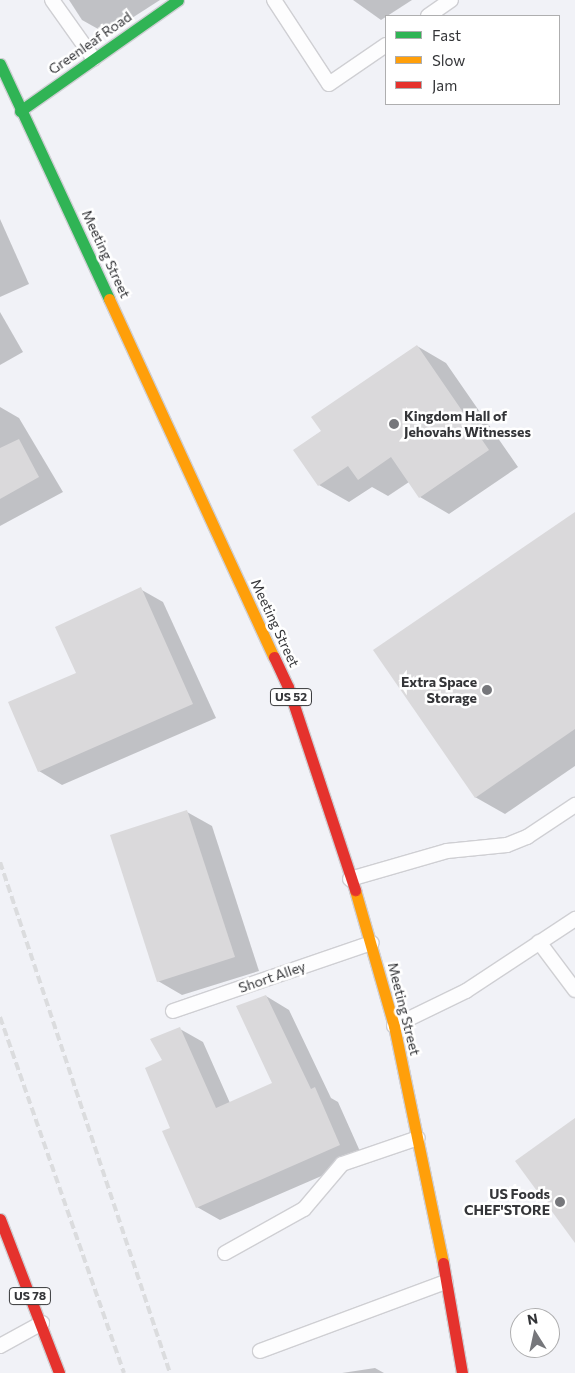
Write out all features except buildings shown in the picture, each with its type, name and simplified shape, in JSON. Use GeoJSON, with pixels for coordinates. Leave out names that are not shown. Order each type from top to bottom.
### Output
{"type":"FeatureCollection","features":[{"type":"Feature","properties":{"kind":"main road","name":"Greenleaf Road"},"geometry":{"type":"LineString","coordinates":[[20,111],[178,0]]}},
{"type":"Feature","properties":{"kind":"main road","name":"Meeting Street"},"geometry":{"type":"LineString","coordinates":[[0,64],[20,111],[95,264],[288,687],[372,943],[394,1026],[418,1138],[462,1373]]}},
{"type":"Feature","properties":{"kind":"main road","name":"US 78"},"geometry":{"type":"LineString","coordinates":[[0,1219],[42,1324],[59,1373]]}},
{"type":"Feature","properties":{"kind":"lane"},"geometry":{"type":"LineString","coordinates":[[52,0],[94,59]]}},
{"type":"Feature","properties":{"kind":"lane"},"geometry":{"type":"LineString","coordinates":[[274,0],[329,84],[385,46]]}},
{"type":"Feature","properties":{"kind":"lane"},"geometry":{"type":"LineString","coordinates":[[429,15],[451,0]]}},
{"type":"Feature","properties":{"kind":"lane"},"geometry":{"type":"LineString","coordinates":[[350,879],[448,851],[507,844],[527,837],[575,805]]}},
{"type":"Feature","properties":{"kind":"lane"},"geometry":{"type":"LineString","coordinates":[[394,1026],[466,990],[575,919]]}},
{"type":"Feature","properties":{"kind":"lane"},"geometry":{"type":"LineString","coordinates":[[539,942],[575,990]]}},
{"type":"Feature","properties":{"kind":"lane","name":"Short Alley"},"geometry":{"type":"LineString","coordinates":[[173,1011],[372,943]]}},
{"type":"Feature","properties":{"kind":"lane"},"geometry":{"type":"LineString","coordinates":[[225,1253],[304,1209],[342,1164],[418,1138]]}},
{"type":"Feature","properties":{"kind":"lane"},"geometry":{"type":"LineString","coordinates":[[260,1351],[446,1282]]}},
{"type":"Feature","properties":{"kind":"lane"},"geometry":{"type":"LineString","coordinates":[[0,1346],[42,1324]]}},
{"type":"Feature","properties":{"kind":"railway"},"geometry":{"type":"LineString","coordinates":[[0,862],[170,1373]]}},
{"type":"Feature","properties":{"kind":"railway"},"geometry":{"type":"LineString","coordinates":[[0,1017],[124,1373]]}},
{"type":"Feature","properties":{"kind":"traffic: fast"},"geometry":{"type":"LineString","coordinates":[[20,111],[178,0]]}},
{"type":"Feature","properties":{"kind":"traffic: fast"},"geometry":{"type":"LineString","coordinates":[[0,64],[109,299]]}},
{"type":"Feature","properties":{"kind":"traffic: slow"},"geometry":{"type":"LineString","coordinates":[[109,299],[274,657]]}},
{"type":"Feature","properties":{"kind":"traffic: slow"},"geometry":{"type":"LineString","coordinates":[[355,890],[394,1026],[443,1263]]}},
{"type":"Feature","properties":{"kind":"traffic: jam"},"geometry":{"type":"LineString","coordinates":[[274,657],[288,687],[355,890]]}},
{"type":"Feature","properties":{"kind":"traffic: jam"},"geometry":{"type":"LineString","coordinates":[[0,1219],[59,1373]]}},
{"type":"Feature","properties":{"kind":"traffic: jam"},"geometry":{"type":"LineString","coordinates":[[443,1263],[462,1373]]}},
{"type":"Feature","properties":{"kind":"place","name":"Kingdom Hall of Jehovahs Witnesses"},"geometry":{"type":"Point","coordinates":[394,424]}},
{"type":"Feature","properties":{"kind":"place","name":"Extra Space Storage"},"geometry":{"type":"Point","coordinates":[487,690]}},
{"type":"Feature","properties":{"kind":"place","name":"US Foods CHEF'STORE"},"geometry":{"type":"Point","coordinates":[560,1202]}}]}
